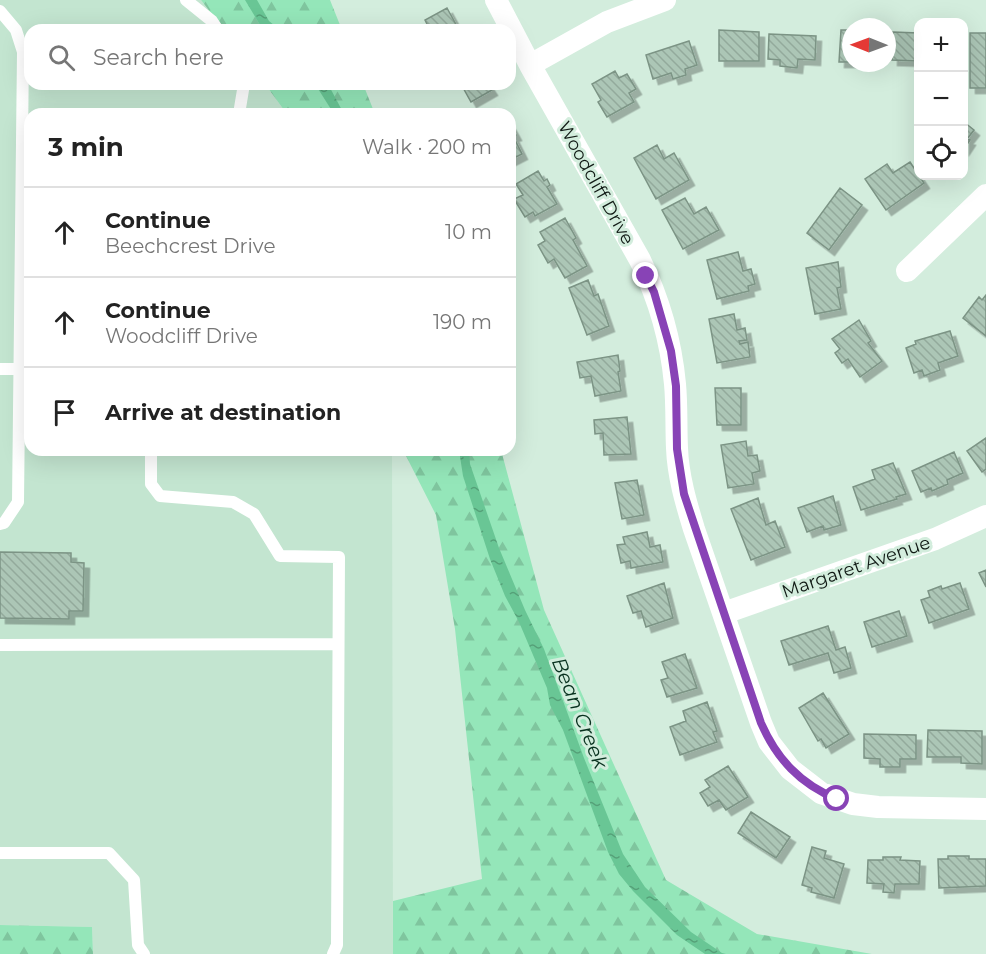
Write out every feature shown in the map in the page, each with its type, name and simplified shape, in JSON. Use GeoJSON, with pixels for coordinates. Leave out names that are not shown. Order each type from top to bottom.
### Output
{"type":"FeatureCollection","features":[{"type":"Feature","properties":{"kind":"street","name":"Woodcliff Drive"},"geometry":{"type":"LineString","coordinates":[[496,0],[509,24]]}},
{"type":"Feature","properties":{"kind":"street"},"geometry":{"type":"LineString","coordinates":[[530,65],[607,22],[665,0]]}},
{"type":"Feature","properties":{"kind":"street","name":"Woodcliff Drive"},"geometry":{"type":"LineString","coordinates":[[516,38],[640,260],[654,292],[671,351],[676,386],[677,449],[684,494],[770,742],[789,769],[821,793],[853,804],[878,807],[986,809]]}},
{"type":"Feature","properties":{"kind":"street"},"geometry":{"type":"LineString","coordinates":[[907,271],[986,195]]}},
{"type":"Feature","properties":{"kind":"street","name":"Margaret Avenue"},"geometry":{"type":"LineString","coordinates":[[724,613],[935,539],[986,516]]}},
{"type":"Feature","properties":{"kind":"lane"},"geometry":{"type":"LineString","coordinates":[[186,0],[214,24]]}},
{"type":"Feature","properties":{"kind":"lane"},"geometry":{"type":"LineString","coordinates":[[0,11],[16,30],[22,52],[18,502],[4,523],[0,524]]}},
{"type":"Feature","properties":{"kind":"lane"},"geometry":{"type":"LineString","coordinates":[[239,108],[243,90]]}},
{"type":"Feature","properties":{"kind":"lane"},"geometry":{"type":"LineString","coordinates":[[0,369],[19,369]]}},
{"type":"Feature","properties":{"kind":"lane"},"geometry":{"type":"LineString","coordinates":[[151,456],[151,484],[160,496],[233,502],[254,514],[280,556],[339,557],[338,945],[333,954]]}},
{"type":"Feature","properties":{"kind":"lane"},"geometry":{"type":"LineString","coordinates":[[0,645],[337,644]]}},
{"type":"Feature","properties":{"kind":"lane"},"geometry":{"type":"LineString","coordinates":[[0,853],[109,853],[134,880],[138,945],[144,954]]}},
{"type":"Feature","properties":{"kind":"shaded area"},"geometry":{"type":"Polygon","coordinates":[[[0,0],[201,0],[219,24],[24,24],[24,90],[269,90],[283,108],[24,108],[24,456],[392,456],[393,954],[93,954],[92,927],[0,925],[0,0]]]}},
{"type":"Feature","properties":{"kind":"green space"},"geometry":{"type":"Polygon","coordinates":[[[201,0],[330,0],[340,24],[219,24],[201,0]]]}},
{"type":"Feature","properties":{"kind":"green space"},"geometry":{"type":"Polygon","coordinates":[[[269,90],[365,90],[373,108],[283,108],[269,90]]]}},
{"type":"Feature","properties":{"kind":"green space"},"geometry":{"type":"Polygon","coordinates":[[[406,456],[503,456],[544,610],[666,880],[757,934],[872,954],[393,954],[393,901],[482,879],[455,629],[436,515],[406,456]]]}},
{"type":"Feature","properties":{"kind":"green space"},"geometry":{"type":"Polygon","coordinates":[[[0,925],[92,927],[93,954],[0,954],[0,925]]]}},
{"type":"Feature","properties":{"kind":"water"},"geometry":{"type":"Polygon","coordinates":[[[245,0],[257,0],[273,24],[259,24],[245,0]]]}},
{"type":"Feature","properties":{"kind":"water"},"geometry":{"type":"Polygon","coordinates":[[[319,90],[331,90],[341,108],[330,108],[319,90]]]}},
{"type":"Feature","properties":{"kind":"water","name":"Bean Creek"},"geometry":{"type":"Polygon","coordinates":[[[460,456],[469,456],[470,464],[499,548],[544,649],[584,758],[623,854],[645,887],[691,932],[726,954],[705,954],[677,935],[619,874],[608,852],[563,730],[550,705],[547,688],[490,559],[463,476],[460,456]]]}},
{"type":"Feature","properties":{"kind":"building"},"geometry":{"type":"Polygon","coordinates":[[[447,8],[456,24],[427,24],[425,20],[447,8]]]}},
{"type":"Feature","properties":{"kind":"building"},"geometry":{"type":"Polygon","coordinates":[[[719,30],[759,32],[759,61],[719,61],[719,30]]]}},
{"type":"Feature","properties":{"kind":"building"},"geometry":{"type":"Polygon","coordinates":[[[841,30],[842,30],[842,62],[839,62],[841,30]]]}},
{"type":"Feature","properties":{"kind":"building"},"geometry":{"type":"Polygon","coordinates":[[[896,32],[914,33],[914,61],[896,60],[896,32]]]}},
{"type":"Feature","properties":{"kind":"building"},"geometry":{"type":"Polygon","coordinates":[[[970,33],[986,33],[986,88],[970,88],[970,33]]]}},
{"type":"Feature","properties":{"kind":"building"},"geometry":{"type":"Polygon","coordinates":[[[769,34],[816,36],[815,60],[798,59],[797,68],[780,66],[780,60],[768,59],[769,34]]]}},
{"type":"Feature","properties":{"kind":"building"},"geometry":{"type":"Polygon","coordinates":[[[689,41],[697,65],[685,69],[686,75],[673,79],[671,73],[653,79],[646,55],[689,41]]]}},
{"type":"Feature","properties":{"kind":"building"},"geometry":{"type":"Polygon","coordinates":[[[615,71],[619,78],[627,74],[636,89],[629,93],[634,102],[607,117],[598,102],[601,100],[592,84],[615,71]]]}},
{"type":"Feature","properties":{"kind":"building"},"geometry":{"type":"Polygon","coordinates":[[[464,90],[492,90],[471,102],[464,90]]]}},
{"type":"Feature","properties":{"kind":"building"},"geometry":{"type":"Polygon","coordinates":[[[968,125],[974,130],[968,138],[968,125]]]}},
{"type":"Feature","properties":{"kind":"building"},"geometry":{"type":"Polygon","coordinates":[[[516,142],[522,154],[516,157],[516,142]]]}},
{"type":"Feature","properties":{"kind":"building"},"geometry":{"type":"Polygon","coordinates":[[[657,145],[664,159],[674,153],[689,180],[656,199],[634,158],[657,145]]]}},
{"type":"Feature","properties":{"kind":"building"},"geometry":{"type":"Polygon","coordinates":[[[910,162],[914,168],[914,180],[922,180],[924,183],[886,210],[865,179],[887,164],[893,173],[910,162]]]}},
{"type":"Feature","properties":{"kind":"building"},"geometry":{"type":"Polygon","coordinates":[[[538,171],[544,181],[547,179],[550,185],[547,187],[557,204],[535,216],[533,212],[525,217],[516,202],[516,198],[523,195],[516,184],[538,171]]]}},
{"type":"Feature","properties":{"kind":"building"},"geometry":{"type":"Polygon","coordinates":[[[840,188],[862,205],[829,250],[807,233],[840,188]]]}},
{"type":"Feature","properties":{"kind":"building"},"geometry":{"type":"Polygon","coordinates":[[[685,198],[694,214],[706,207],[719,230],[683,249],[662,210],[685,198]]]}},
{"type":"Feature","properties":{"kind":"building"},"geometry":{"type":"Polygon","coordinates":[[[565,218],[576,238],[573,240],[587,266],[565,278],[554,259],[548,263],[538,245],[545,241],[540,232],[565,218]]]}},
{"type":"Feature","properties":{"kind":"building"},"geometry":{"type":"Polygon","coordinates":[[[738,252],[743,271],[751,269],[755,284],[748,286],[749,291],[717,299],[707,260],[738,252]]]}},
{"type":"Feature","properties":{"kind":"building"},"geometry":{"type":"Polygon","coordinates":[[[838,262],[841,287],[837,288],[841,309],[815,314],[806,268],[838,262]]]}},
{"type":"Feature","properties":{"kind":"building"},"geometry":{"type":"Polygon","coordinates":[[[588,280],[594,296],[598,294],[609,326],[587,335],[569,288],[588,280]]]}},
{"type":"Feature","properties":{"kind":"building"},"geometry":{"type":"Polygon","coordinates":[[[986,295],[986,336],[963,318],[979,297],[982,300],[986,295]]]}},
{"type":"Feature","properties":{"kind":"building"},"geometry":{"type":"Polygon","coordinates":[[[734,314],[737,330],[745,328],[747,340],[739,341],[740,344],[748,342],[750,357],[717,363],[709,319],[734,314]]]}},
{"type":"Feature","properties":{"kind":"building"},"geometry":{"type":"Polygon","coordinates":[[[859,320],[871,341],[868,343],[882,361],[860,377],[848,359],[842,363],[835,353],[840,349],[832,339],[859,320]]]}},
{"type":"Feature","properties":{"kind":"building"},"geometry":{"type":"Polygon","coordinates":[[[950,331],[958,356],[938,363],[940,370],[924,376],[922,370],[914,373],[906,348],[916,344],[915,341],[950,331]]]}},
{"type":"Feature","properties":{"kind":"building"},"geometry":{"type":"Polygon","coordinates":[[[618,355],[621,391],[595,396],[591,376],[580,378],[577,362],[618,355]]]}},
{"type":"Feature","properties":{"kind":"building"},"geometry":{"type":"Polygon","coordinates":[[[715,388],[741,388],[741,425],[717,425],[715,388]]]}},
{"type":"Feature","properties":{"kind":"building"},"geometry":{"type":"Polygon","coordinates":[[[627,417],[631,454],[604,455],[603,433],[595,434],[594,420],[627,417]]]}},
{"type":"Feature","properties":{"kind":"building"},"geometry":{"type":"Polygon","coordinates":[[[986,438],[986,469],[982,472],[967,451],[986,438]]]}},
{"type":"Feature","properties":{"kind":"building"},"geometry":{"type":"Polygon","coordinates":[[[746,441],[748,456],[757,455],[760,471],[752,473],[754,484],[728,488],[721,445],[746,441]]]}},
{"type":"Feature","properties":{"kind":"building"},"geometry":{"type":"Polygon","coordinates":[[[954,452],[963,473],[947,480],[948,484],[932,491],[931,488],[921,492],[912,471],[954,452]]]}},
{"type":"Feature","properties":{"kind":"building"},"geometry":{"type":"Polygon","coordinates":[[[893,463],[906,494],[861,510],[853,487],[875,479],[872,470],[893,463]]]}},
{"type":"Feature","properties":{"kind":"building"},"geometry":{"type":"Polygon","coordinates":[[[637,480],[644,515],[622,519],[615,483],[637,480]]]}},
{"type":"Feature","properties":{"kind":"building"},"geometry":{"type":"Polygon","coordinates":[[[833,496],[841,525],[824,530],[823,526],[807,532],[798,508],[833,496]]]}},
{"type":"Feature","properties":{"kind":"building"},"geometry":{"type":"Polygon","coordinates":[[[758,498],[766,525],[775,521],[785,547],[751,560],[731,509],[758,498]]]}},
{"type":"Feature","properties":{"kind":"building"},"geometry":{"type":"Polygon","coordinates":[[[647,532],[650,547],[660,545],[663,562],[631,568],[630,561],[621,563],[617,545],[625,544],[623,537],[647,532]]]}},
{"type":"Feature","properties":{"kind":"building"},"geometry":{"type":"Polygon","coordinates":[[[0,552],[71,553],[71,562],[84,563],[83,611],[69,611],[69,619],[0,618],[0,552]]]}},
{"type":"Feature","properties":{"kind":"building"},"geometry":{"type":"Polygon","coordinates":[[[986,570],[986,587],[979,573],[986,570]]]}},
{"type":"Feature","properties":{"kind":"building"},"geometry":{"type":"Polygon","coordinates":[[[664,583],[673,618],[646,627],[641,611],[633,613],[627,596],[664,583]]]}},
{"type":"Feature","properties":{"kind":"building"},"geometry":{"type":"Polygon","coordinates":[[[960,583],[969,609],[929,623],[921,600],[930,597],[928,591],[960,583]]]}},
{"type":"Feature","properties":{"kind":"building"},"geometry":{"type":"Polygon","coordinates":[[[899,611],[907,636],[872,647],[864,622],[899,611]]]}},
{"type":"Feature","properties":{"kind":"building"},"geometry":{"type":"Polygon","coordinates":[[[828,626],[836,650],[845,647],[851,668],[834,673],[828,653],[789,665],[781,641],[828,626]]]}},
{"type":"Feature","properties":{"kind":"building"},"geometry":{"type":"Polygon","coordinates":[[[685,654],[697,688],[667,697],[661,680],[668,678],[662,662],[685,654]]]}},
{"type":"Feature","properties":{"kind":"building"},"geometry":{"type":"Polygon","coordinates":[[[823,693],[849,734],[826,748],[821,739],[818,741],[799,708],[823,693]]]}},
{"type":"Feature","properties":{"kind":"building"},"geometry":{"type":"Polygon","coordinates":[[[707,702],[717,731],[713,732],[717,742],[680,755],[670,727],[686,721],[683,711],[707,702]]]}},
{"type":"Feature","properties":{"kind":"building"},"geometry":{"type":"Polygon","coordinates":[[[928,730],[982,731],[982,764],[961,763],[961,757],[927,757],[928,730]]]}},
{"type":"Feature","properties":{"kind":"building"},"geometry":{"type":"Polygon","coordinates":[[[864,734],[916,735],[916,759],[900,759],[900,767],[880,767],[880,759],[864,758],[864,734]]]}},
{"type":"Feature","properties":{"kind":"building"},"geometry":{"type":"Polygon","coordinates":[[[728,766],[748,797],[726,810],[719,800],[708,806],[700,793],[710,787],[705,780],[728,766]]]}},
{"type":"Feature","properties":{"kind":"building"},"geometry":{"type":"Polygon","coordinates":[[[751,812],[790,837],[776,858],[738,833],[751,812]]]}},
{"type":"Feature","properties":{"kind":"building"},"geometry":{"type":"Polygon","coordinates":[[[812,847],[826,851],[824,858],[844,864],[834,898],[811,892],[812,888],[802,885],[812,847]]]}},
{"type":"Feature","properties":{"kind":"building"},"geometry":{"type":"Polygon","coordinates":[[[948,856],[986,859],[986,886],[939,888],[938,859],[948,859],[948,856]]]}},
{"type":"Feature","properties":{"kind":"building"},"geometry":{"type":"Polygon","coordinates":[[[883,857],[901,857],[900,860],[920,861],[919,884],[895,884],[894,893],[883,892],[884,884],[867,883],[868,860],[883,860],[883,857]]]}},
{"type":"Feature","properties":{"kind":"route"},"geometry":{"type":"LineString","coordinates":[[646,276],[654,292],[671,351],[676,386],[677,449],[684,494],[761,723],[770,742],[789,769],[821,793],[837,799]]}}]}
